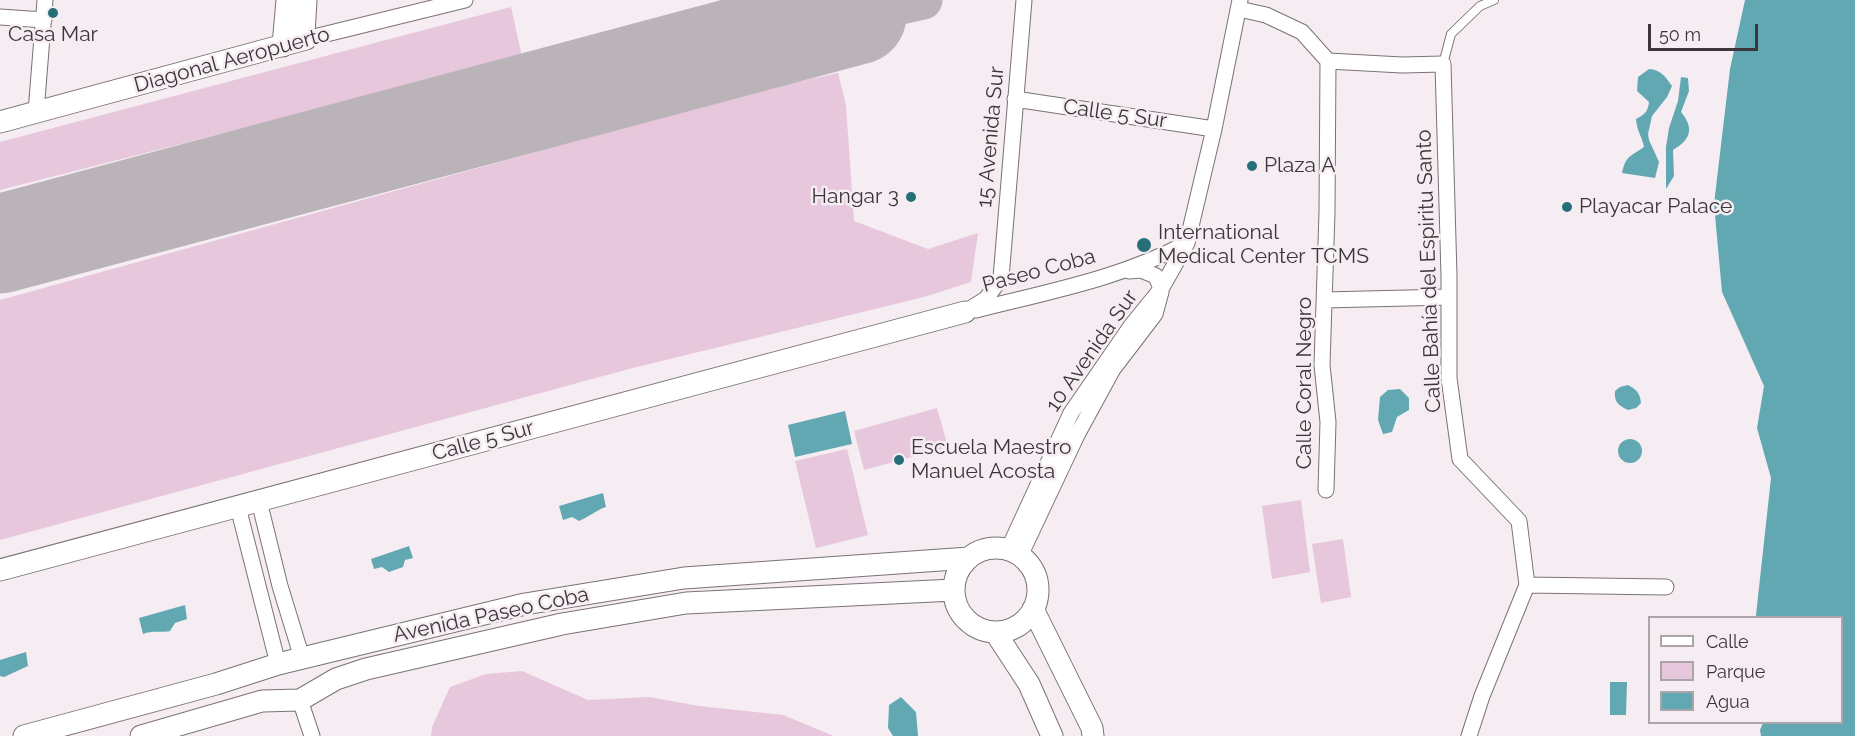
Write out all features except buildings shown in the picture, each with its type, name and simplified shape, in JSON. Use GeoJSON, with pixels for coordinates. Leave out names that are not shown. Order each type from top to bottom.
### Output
{"type":"FeatureCollection","features":[{"type":"Feature","properties":{"kind":"main road"},"geometry":{"type":"LineString","coordinates":[[283,46],[287,0]]}},
{"type":"Feature","properties":{"kind":"main road"},"geometry":{"type":"LineString","coordinates":[[306,0],[304,34],[306,39]]}},
{"type":"Feature","properties":{"kind":"main road","name":"Diagonal Aeropuerto"},"geometry":{"type":"LineString","coordinates":[[0,122],[306,39]]}},
{"type":"Feature","properties":{"kind":"main road","name":"Calle 5 Sur"},"geometry":{"type":"LineString","coordinates":[[0,570],[965,312]]}},
{"type":"Feature","properties":{"kind":"main road"},"geometry":{"type":"LineString","coordinates":[[994,548],[1014,553],[1029,564],[1035,574],[1038,586],[1033,609],[1017,626],[995,632],[984,630],[965,618],[955,600],[956,578],[961,567],[969,558],[981,551],[994,548]]}},
{"type":"Feature","properties":{"kind":"main road","name":"Avenida Paseo Coba"},"geometry":{"type":"LineString","coordinates":[[24,736],[216,684],[278,664],[525,604],[684,578],[969,558]]}},
{"type":"Feature","properties":{"kind":"main road","name":"Avenida Paseo Coba"},"geometry":{"type":"LineString","coordinates":[[141,736],[262,701],[300,700],[336,679],[366,669],[562,624],[686,603],[954,590]]}},
{"type":"Feature","properties":{"kind":"main road"},"geometry":{"type":"LineString","coordinates":[[1033,609],[1092,728],[1093,736]]}},
{"type":"Feature","properties":{"kind":"main road"},"geometry":{"type":"LineString","coordinates":[[995,632],[1029,684],[1052,736]]}},
{"type":"Feature","properties":{"kind":"main road"},"geometry":{"type":"LineString","coordinates":[[359,644],[366,669]]}},
{"type":"Feature","properties":{"kind":"main road"},"geometry":{"type":"LineString","coordinates":[[216,684],[224,712]]}},
{"type":"Feature","properties":{"kind":"street"},"geometry":{"type":"LineString","coordinates":[[36,112],[45,0]]}},
{"type":"Feature","properties":{"kind":"street","name":"Diagonal Aeropuerto"},"geometry":{"type":"LineString","coordinates":[[306,39],[465,0]]}},
{"type":"Feature","properties":{"kind":"street","name":"15 Avenida Sur"},"geometry":{"type":"LineString","coordinates":[[1001,278],[1024,0]]}},
{"type":"Feature","properties":{"kind":"street"},"geometry":{"type":"LineString","coordinates":[[1187,243],[1240,4],[1302,32],[1328,61],[1402,66],[1443,64]]}},
{"type":"Feature","properties":{"kind":"street"},"geometry":{"type":"LineString","coordinates":[[0,17],[44,20]]}},
{"type":"Feature","properties":{"kind":"street","name":"Calle Coral Negro"},"geometry":{"type":"LineString","coordinates":[[1326,490],[1328,422],[1322,365],[1328,61]]}},
{"type":"Feature","properties":{"kind":"street","name":"Calle Bahía del Espiritu Santo"},"geometry":{"type":"LineString","coordinates":[[1443,64],[1449,378],[1460,459],[1519,520],[1527,585],[1482,696],[1469,736]]}},
{"type":"Feature","properties":{"kind":"street","name":"Calle 5 Sur"},"geometry":{"type":"LineString","coordinates":[[1015,99],[1214,129]]}},
{"type":"Feature","properties":{"kind":"street","name":"Paseo Coba"},"geometry":{"type":"LineString","coordinates":[[965,312],[1124,271],[1156,260],[1187,243]]}},
{"type":"Feature","properties":{"kind":"street","name":"10 Avenida Sur"},"geometry":{"type":"LineString","coordinates":[[1014,553],[1113,369],[1155,314],[1161,289],[1187,243]]}},
{"type":"Feature","properties":{"kind":"street","name":"Paseo Coba"},"geometry":{"type":"LineString","coordinates":[[1124,271],[1141,270],[1156,276],[1161,289]]}},
{"type":"Feature","properties":{"kind":"street"},"geometry":{"type":"LineString","coordinates":[[965,312],[986,299],[1001,278],[1005,286],[1029,297]]}},
{"type":"Feature","properties":{"kind":"street"},"geometry":{"type":"LineString","coordinates":[[1324,300],[1449,297]]}},
{"type":"Feature","properties":{"kind":"street"},"geometry":{"type":"LineString","coordinates":[[259,501],[280,586],[302,658]]}},
{"type":"Feature","properties":{"kind":"street"},"geometry":{"type":"LineString","coordinates":[[238,507],[278,664]]}},
{"type":"Feature","properties":{"kind":"street"},"geometry":{"type":"LineString","coordinates":[[1527,585],[1666,587]]}},
{"type":"Feature","properties":{"kind":"street"},"geometry":{"type":"LineString","coordinates":[[300,700],[312,736]]}},
{"type":"Feature","properties":{"kind":"lane"},"geometry":{"type":"LineString","coordinates":[[1443,64],[1451,34],[1480,6],[1494,0]]}},
{"type":"Feature","properties":{"kind":"green space"},"geometry":{"type":"Polygon","coordinates":[[[511,7],[522,57],[0,190],[0,142],[511,7]]]}},
{"type":"Feature","properties":{"kind":"green space"},"geometry":{"type":"Polygon","coordinates":[[[838,73],[846,105],[854,221],[928,249],[978,233],[971,282],[924,297],[629,369],[0,540],[0,300],[764,89],[838,73]]]}},
{"type":"Feature","properties":{"kind":"green space"},"geometry":{"type":"Polygon","coordinates":[[[937,408],[948,447],[864,470],[854,431],[937,408]]]}},
{"type":"Feature","properties":{"kind":"green space"},"geometry":{"type":"Polygon","coordinates":[[[847,449],[868,535],[816,548],[795,461],[847,449]]]}},
{"type":"Feature","properties":{"kind":"green space"},"geometry":{"type":"Polygon","coordinates":[[[1301,500],[1310,572],[1272,579],[1262,506],[1301,500]]]}},
{"type":"Feature","properties":{"kind":"green space"},"geometry":{"type":"Polygon","coordinates":[[[1343,539],[1351,597],[1321,603],[1312,544],[1343,539]]]}},
{"type":"Feature","properties":{"kind":"green space"},"geometry":{"type":"Polygon","coordinates":[[[522,671],[588,700],[649,697],[699,706],[783,715],[834,736],[431,736],[432,727],[450,687],[486,674],[522,671]]]}},
{"type":"Feature","properties":{"kind":"water"},"geometry":{"type":"Polygon","coordinates":[[[1745,0],[1855,0],[1855,736],[1761,736],[1763,724],[1843,724],[1843,616],[1756,615],[1771,478],[1757,428],[1764,386],[1722,292],[1714,204],[1730,69],[1745,0]]]}},
{"type":"Feature","properties":{"kind":"water"},"geometry":{"type":"Polygon","coordinates":[[[1649,69],[1662,74],[1672,86],[1667,97],[1652,116],[1648,134],[1659,162],[1655,178],[1622,173],[1627,160],[1644,147],[1636,119],[1645,113],[1649,102],[1637,91],[1638,77],[1649,69]]]}},
{"type":"Feature","properties":{"kind":"water"},"geometry":{"type":"Polygon","coordinates":[[[1681,77],[1688,78],[1689,91],[1681,112],[1688,124],[1689,134],[1673,150],[1674,176],[1666,189],[1666,147],[1669,128],[1678,101],[1681,77]]]}},
{"type":"Feature","properties":{"kind":"water"},"geometry":{"type":"Polygon","coordinates":[[[1628,385],[1637,392],[1641,403],[1636,408],[1628,410],[1617,403],[1615,391],[1628,385]]]}},
{"type":"Feature","properties":{"kind":"water"},"geometry":{"type":"Polygon","coordinates":[[[1400,389],[1409,398],[1409,410],[1397,417],[1392,432],[1383,434],[1378,420],[1380,397],[1388,390],[1400,389]]]}},
{"type":"Feature","properties":{"kind":"water"},"geometry":{"type":"Polygon","coordinates":[[[845,411],[852,444],[795,457],[788,425],[845,411]]]}},
{"type":"Feature","properties":{"kind":"water"},"geometry":{"type":"Polygon","coordinates":[[[1630,439],[1639,442],[1642,451],[1639,460],[1630,463],[1621,460],[1618,451],[1621,442],[1630,439]]]}},
{"type":"Feature","properties":{"kind":"water"},"geometry":{"type":"Polygon","coordinates":[[[603,493],[606,507],[579,521],[572,517],[563,520],[559,506],[603,493]]]}},
{"type":"Feature","properties":{"kind":"water"},"geometry":{"type":"Polygon","coordinates":[[[409,546],[413,558],[405,560],[403,567],[389,572],[382,567],[374,569],[371,559],[409,546]]]}},
{"type":"Feature","properties":{"kind":"water"},"geometry":{"type":"Polygon","coordinates":[[[185,605],[187,619],[175,623],[170,631],[143,634],[139,618],[185,605]]]}},
{"type":"Feature","properties":{"kind":"water"},"geometry":{"type":"Polygon","coordinates":[[[26,652],[28,666],[4,677],[0,676],[0,660],[26,652]]]}},
{"type":"Feature","properties":{"kind":"water"},"geometry":{"type":"Polygon","coordinates":[[[1610,682],[1627,682],[1626,715],[1610,715],[1610,682]]]}},
{"type":"Feature","properties":{"kind":"water"},"geometry":{"type":"Polygon","coordinates":[[[901,697],[916,712],[918,736],[893,736],[888,728],[889,705],[901,697]]]}},
{"type":"Feature","properties":{"kind":"taxiway"},"geometry":{"type":"LineString","coordinates":[[857,15],[923,0]]}},
{"type":"Feature","properties":{"kind":"runway"},"geometry":{"type":"LineString","coordinates":[[0,244],[857,15]]}},
{"type":"Feature","properties":{"kind":"place","name":"Casa Mar"},"geometry":{"type":"Point","coordinates":[53,13]}},
{"type":"Feature","properties":{"kind":"place","name":"Plaza A"},"geometry":{"type":"Point","coordinates":[1252,166]}},
{"type":"Feature","properties":{"kind":"place","name":"Hangar 3"},"geometry":{"type":"Point","coordinates":[911,197]}},
{"type":"Feature","properties":{"kind":"place","name":"Playacar Palace"},"geometry":{"type":"Point","coordinates":[1567,207]}},
{"type":"Feature","properties":{"kind":"place","name":"International Medical Center TCMS"},"geometry":{"type":"Point","coordinates":[1144,245]}},
{"type":"Feature","properties":{"kind":"place","name":"Escuela Maestro Manuel Acosta"},"geometry":{"type":"Point","coordinates":[899,460]}}]}
